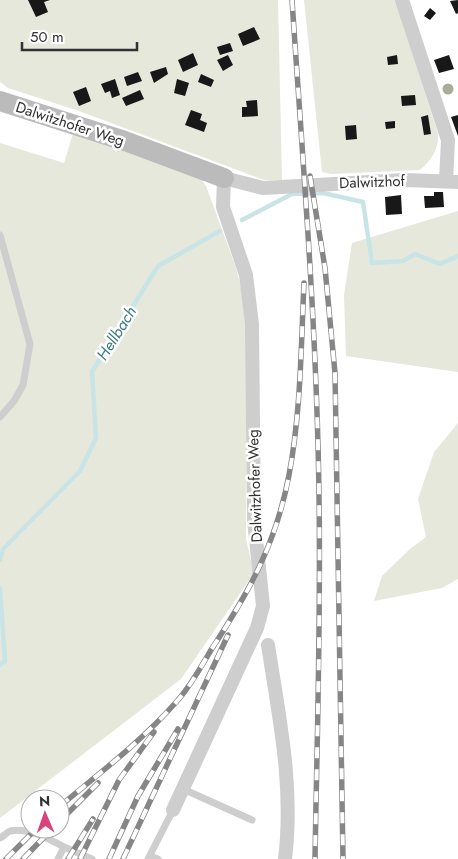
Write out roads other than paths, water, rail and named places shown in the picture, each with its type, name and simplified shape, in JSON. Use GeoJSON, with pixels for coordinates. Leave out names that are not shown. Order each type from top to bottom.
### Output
{"type":"FeatureCollection","features":[{"type":"Feature","properties":{"kind":"street"},"geometry":{"type":"LineString","coordinates":[[402,0],[448,140],[452,182]]}},
{"type":"Feature","properties":{"kind":"street","name":"Dalwitzhofer Weg"},"geometry":{"type":"LineString","coordinates":[[0,101],[125,141],[224,178],[255,186],[285,188]]}},
{"type":"Feature","properties":{"kind":"street","name":"Dalwitzhofer Weg"},"geometry":{"type":"LineString","coordinates":[[173,810],[257,628],[263,606],[254,520],[252,324],[246,275],[223,207],[224,178]]}},
{"type":"Feature","properties":{"kind":"street","name":"Dalwitzhof"},"geometry":{"type":"LineString","coordinates":[[285,188],[404,180],[452,182]]}},
{"type":"Feature","properties":{"kind":"street"},"geometry":{"type":"LineString","coordinates":[[268,645],[286,762],[290,822],[285,859]]}},
{"type":"Feature","properties":{"kind":"lane"},"geometry":{"type":"LineString","coordinates":[[0,235],[30,344],[23,385],[14,401],[0,417]]}},
{"type":"Feature","properties":{"kind":"lane"},"geometry":{"type":"LineString","coordinates":[[257,628],[268,645]]}},
{"type":"Feature","properties":{"kind":"lane"},"geometry":{"type":"LineString","coordinates":[[183,790],[252,820]]}},
{"type":"Feature","properties":{"kind":"lane"},"geometry":{"type":"LineString","coordinates":[[158,859],[149,857],[173,810]]}},
{"type":"Feature","properties":{"kind":"lane"},"geometry":{"type":"LineString","coordinates":[[0,838],[10,831],[45,836],[92,859]]}},
{"type":"Feature","properties":{"kind":"lane"},"geometry":{"type":"LineString","coordinates":[[58,859],[64,846]]}},
{"type":"Feature","properties":{"kind":"waterway","name":"Hellbach"},"geometry":{"type":"LineString","coordinates":[[242,220],[292,194],[323,193],[363,202],[372,263],[403,261],[415,254],[440,264],[458,256]]}},
{"type":"Feature","properties":{"kind":"waterway","name":"Hellbach"},"geometry":{"type":"LineString","coordinates":[[0,560],[3,549],[80,471],[96,438],[92,372],[158,266],[220,231]]}},
{"type":"Feature","properties":{"kind":"waterway","name":"Hellbach"},"geometry":{"type":"LineString","coordinates":[[0,588],[5,661],[0,665]]}},
{"type":"Feature","properties":{"kind":"railway"},"geometry":{"type":"LineString","coordinates":[[292,0],[309,248],[318,434],[320,587],[315,859]]}},
{"type":"Feature","properties":{"kind":"railway"},"geometry":{"type":"LineString","coordinates":[[310,176],[325,268],[335,373],[343,859]]}},
{"type":"Feature","properties":{"kind":"railway"},"geometry":{"type":"LineString","coordinates":[[70,798],[136,742],[178,700],[192,682],[225,629],[249,587],[269,545],[283,500],[293,451],[300,379],[304,283]]}},
{"type":"Feature","properties":{"kind":"railway"},"geometry":{"type":"LineString","coordinates":[[123,859],[228,635]]}},
{"type":"Feature","properties":{"kind":"railway"},"geometry":{"type":"LineString","coordinates":[[109,859],[138,796],[178,729]]}},
{"type":"Feature","properties":{"kind":"railway"},"geometry":{"type":"LineString","coordinates":[[80,859],[119,780],[154,732]]}},
{"type":"Feature","properties":{"kind":"railway"},"geometry":{"type":"LineString","coordinates":[[70,811],[98,783]]}},
{"type":"Feature","properties":{"kind":"railway"},"geometry":{"type":"LineString","coordinates":[[68,859],[93,819]]}},
{"type":"Feature","properties":{"kind":"railway"},"geometry":{"type":"LineString","coordinates":[[6,859],[26,839]]}},
{"type":"Feature","properties":{"kind":"railway"},"geometry":{"type":"LineString","coordinates":[[23,859],[42,839]]}}]}
